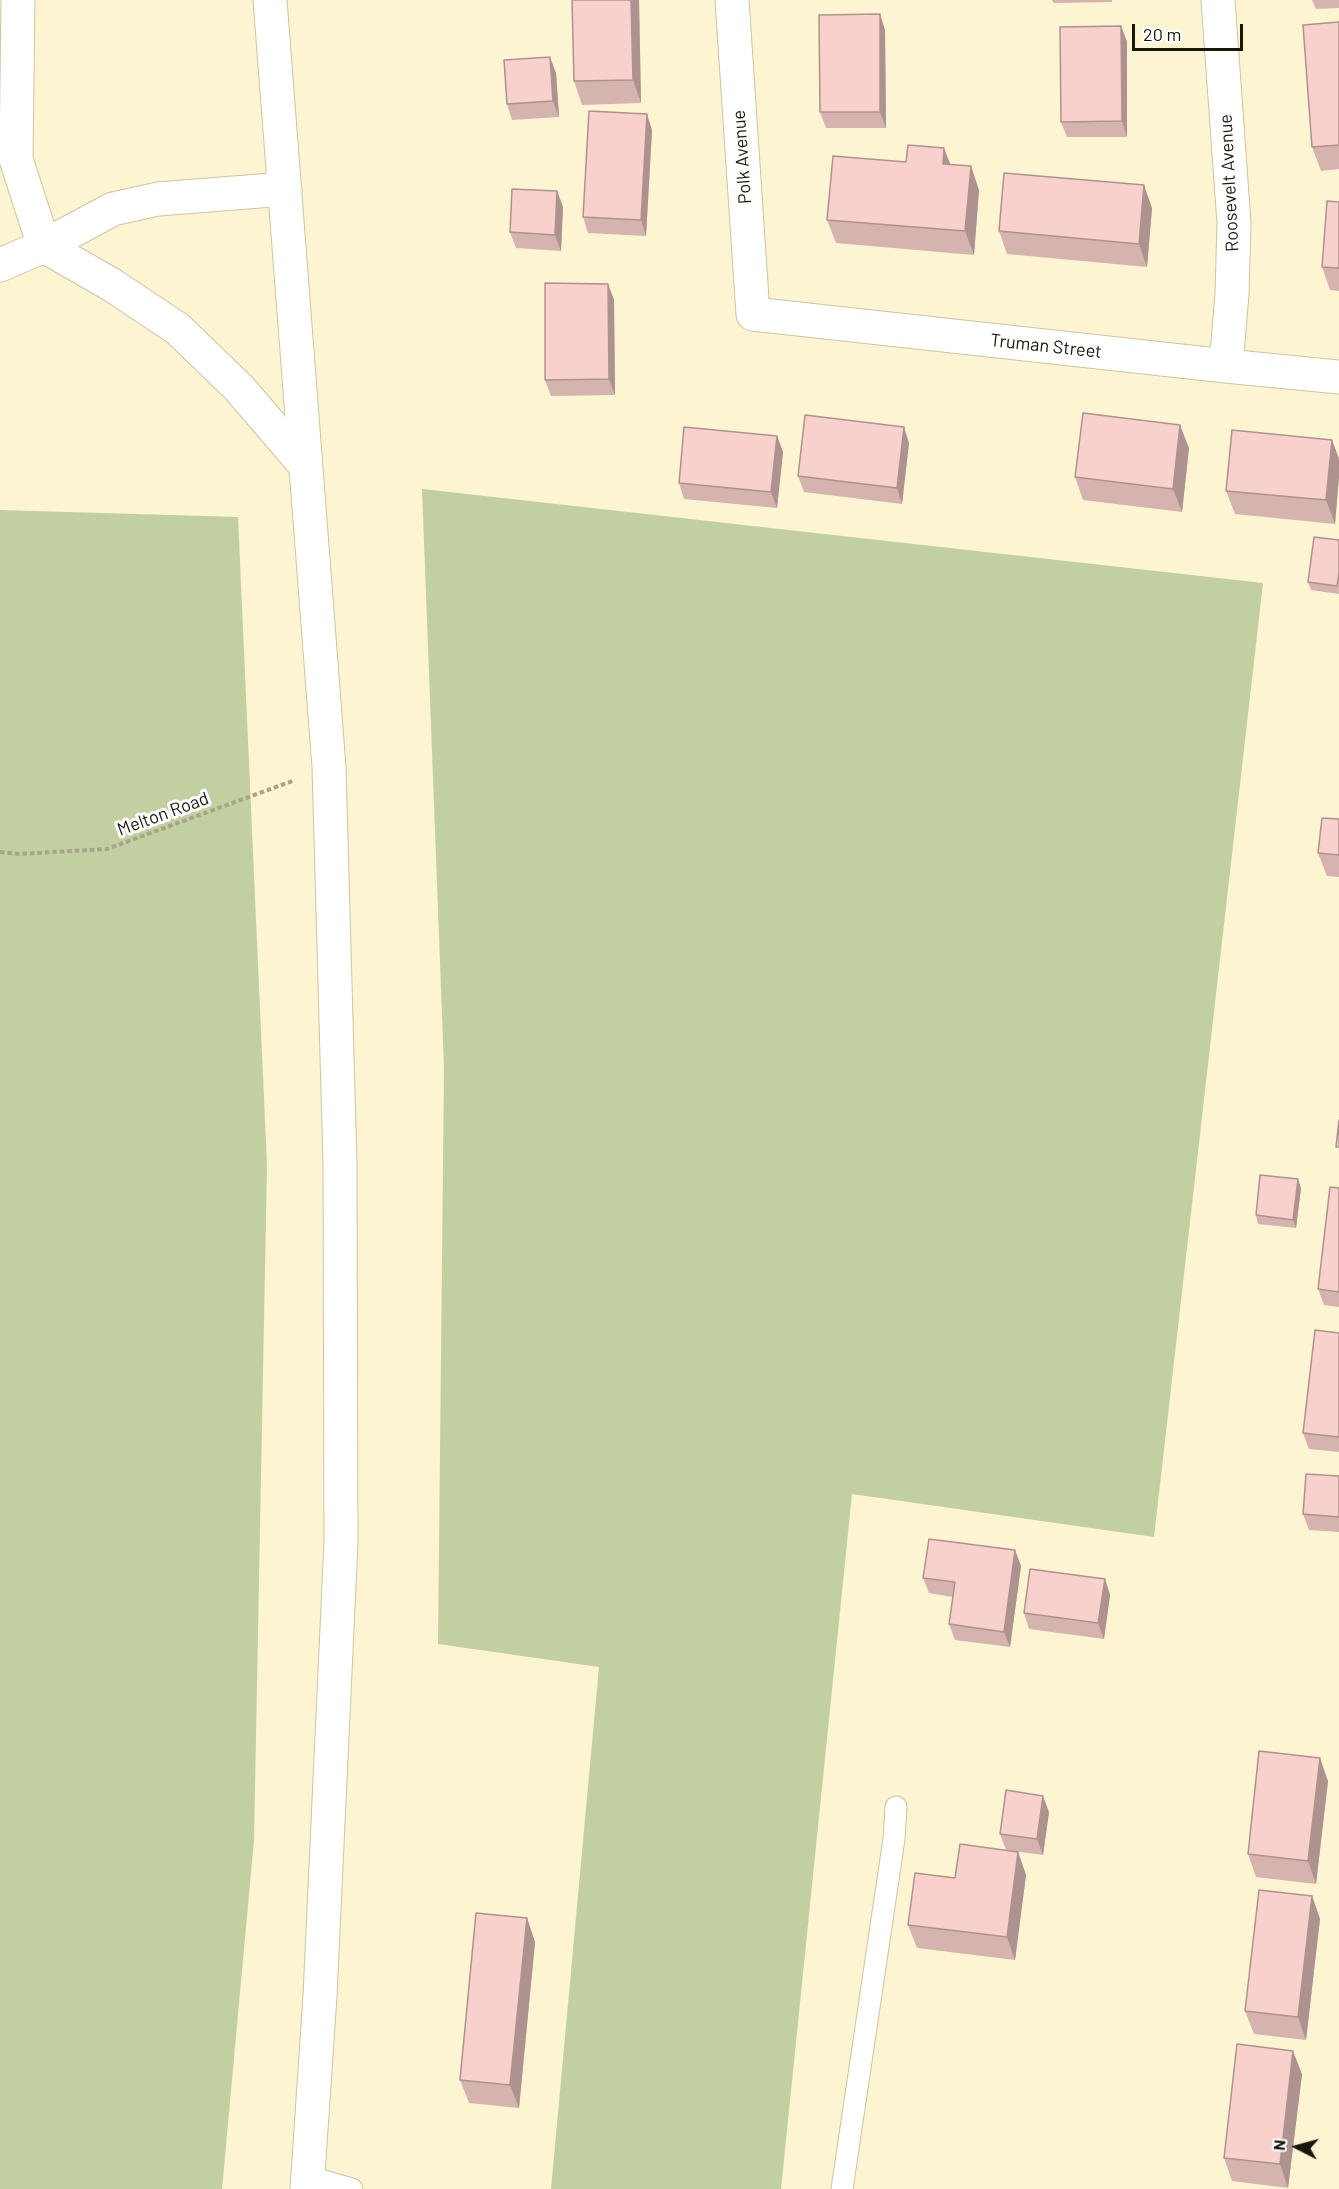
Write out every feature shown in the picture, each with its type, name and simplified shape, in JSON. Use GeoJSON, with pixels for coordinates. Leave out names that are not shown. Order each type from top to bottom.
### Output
{"type":"FeatureCollection","features":[{"type":"Feature","properties":{"kind":"street"},"geometry":{"type":"LineString","coordinates":[[18,0],[16,159],[44,246],[112,285],[178,329],[239,388],[305,465]]}},
{"type":"Feature","properties":{"kind":"street"},"geometry":{"type":"LineString","coordinates":[[270,0],[329,767],[340,1164],[341,1542],[320,1996],[307,2182]]}},
{"type":"Feature","properties":{"kind":"street","name":"Polk Avenue"},"geometry":{"type":"LineString","coordinates":[[732,0],[753,314]]}},
{"type":"Feature","properties":{"kind":"street","name":"Roosevelt Avenue"},"geometry":{"type":"LineString","coordinates":[[1218,0],[1234,223],[1232,294],[1226,366]]}},
{"type":"Feature","properties":{"kind":"street"},"geometry":{"type":"LineString","coordinates":[[0,266],[44,246],[113,209],[158,199],[285,189]]}},
{"type":"Feature","properties":{"kind":"street","name":"Truman Street"},"geometry":{"type":"LineString","coordinates":[[753,314],[1339,377]]}},
{"type":"Feature","properties":{"kind":"lane"},"geometry":{"type":"LineString","coordinates":[[842,2189],[894,1839],[896,1807]]}},
{"type":"Feature","properties":{"kind":"lane"},"geometry":{"type":"LineString","coordinates":[[307,2182],[352,2189]]}},
{"type":"Feature","properties":{"kind":"path","name":"Melton Road"},"geometry":{"type":"LineString","coordinates":[[0,852],[19,854],[107,849],[329,767]]}},
{"type":"Feature","properties":{"kind":"green space"},"geometry":{"type":"Polygon","coordinates":[[[422,489],[1263,583],[1154,1537],[852,1494],[781,2189],[551,2189],[599,1667],[438,1644],[444,1068],[422,489]]]}},
{"type":"Feature","properties":{"kind":"green space"},"geometry":{"type":"Polygon","coordinates":[[[0,510],[238,517],[267,1165],[254,1840],[222,2189],[0,2189],[0,510]]]}},
{"type":"Feature","properties":{"kind":"building"},"geometry":{"type":"Polygon","coordinates":[[[572,0],[631,0],[633,80],[574,81],[572,0]]]}},
{"type":"Feature","properties":{"kind":"building"},"geometry":{"type":"Polygon","coordinates":[[[880,14],[880,112],[820,112],[819,15],[880,14]]]}},
{"type":"Feature","properties":{"kind":"building"},"geometry":{"type":"Polygon","coordinates":[[[1339,22],[1339,145],[1312,147],[1303,25],[1339,22]]]}},
{"type":"Feature","properties":{"kind":"building"},"geometry":{"type":"Polygon","coordinates":[[[1121,26],[1122,121],[1061,122],[1060,27],[1121,26]]]}},
{"type":"Feature","properties":{"kind":"building"},"geometry":{"type":"Polygon","coordinates":[[[550,57],[553,101],[507,104],[504,60],[550,57]]]}},
{"type":"Feature","properties":{"kind":"building"},"geometry":{"type":"Polygon","coordinates":[[[589,111],[647,114],[641,220],[583,217],[589,111]]]}},
{"type":"Feature","properties":{"kind":"building"},"geometry":{"type":"Polygon","coordinates":[[[908,145],[944,148],[943,164],[971,166],[965,231],[827,220],[833,156],[906,162],[908,145]]]}},
{"type":"Feature","properties":{"kind":"building"},"geometry":{"type":"Polygon","coordinates":[[[1004,173],[1144,185],[1139,244],[999,231],[1004,173]]]}},
{"type":"Feature","properties":{"kind":"building"},"geometry":{"type":"Polygon","coordinates":[[[512,189],[557,191],[555,235],[510,232],[512,189]]]}},
{"type":"Feature","properties":{"kind":"building"},"geometry":{"type":"Polygon","coordinates":[[[1327,201],[1339,202],[1339,268],[1322,267],[1327,201]]]}},
{"type":"Feature","properties":{"kind":"building"},"geometry":{"type":"Polygon","coordinates":[[[545,283],[608,284],[609,379],[545,380],[545,283]]]}},
{"type":"Feature","properties":{"kind":"building"},"geometry":{"type":"Polygon","coordinates":[[[1083,413],[1180,425],[1173,489],[1075,477],[1083,413]]]}},
{"type":"Feature","properties":{"kind":"building"},"geometry":{"type":"Polygon","coordinates":[[[805,415],[904,427],[897,488],[798,476],[805,415]]]}},
{"type":"Feature","properties":{"kind":"building"},"geometry":{"type":"Polygon","coordinates":[[[684,427],[777,436],[771,492],[679,483],[684,427]]]}},
{"type":"Feature","properties":{"kind":"building"},"geometry":{"type":"Polygon","coordinates":[[[1232,430],[1332,440],[1326,500],[1226,491],[1232,430]]]}},
{"type":"Feature","properties":{"kind":"building"},"geometry":{"type":"Polygon","coordinates":[[[1314,537],[1339,540],[1337,586],[1308,582],[1314,537]]]}},
{"type":"Feature","properties":{"kind":"building"},"geometry":{"type":"Polygon","coordinates":[[[1322,818],[1339,819],[1339,855],[1318,853],[1322,818]]]}},
{"type":"Feature","properties":{"kind":"building"},"geometry":{"type":"Polygon","coordinates":[[[1339,1120],[1339,1147],[1336,1147],[1339,1120]]]}},
{"type":"Feature","properties":{"kind":"building"},"geometry":{"type":"Polygon","coordinates":[[[1260,1175],[1298,1179],[1293,1220],[1256,1215],[1260,1175]]]}},
{"type":"Feature","properties":{"kind":"building"},"geometry":{"type":"Polygon","coordinates":[[[1330,1187],[1339,1188],[1339,1292],[1318,1289],[1330,1187]]]}},
{"type":"Feature","properties":{"kind":"building"},"geometry":{"type":"Polygon","coordinates":[[[1315,1330],[1339,1333],[1339,1437],[1303,1433],[1315,1330]]]}},
{"type":"Feature","properties":{"kind":"building"},"geometry":{"type":"Polygon","coordinates":[[[1306,1474],[1339,1476],[1339,1517],[1303,1514],[1306,1474]]]}},
{"type":"Feature","properties":{"kind":"building"},"geometry":{"type":"Polygon","coordinates":[[[929,1539],[1015,1550],[1004,1632],[949,1624],[955,1582],[923,1578],[929,1539]]]}},
{"type":"Feature","properties":{"kind":"building"},"geometry":{"type":"Polygon","coordinates":[[[1030,1569],[1105,1579],[1098,1623],[1024,1613],[1030,1569]]]}},
{"type":"Feature","properties":{"kind":"building"},"geometry":{"type":"Polygon","coordinates":[[[1259,1751],[1320,1758],[1308,1861],[1248,1854],[1259,1751]]]}},
{"type":"Feature","properties":{"kind":"building"},"geometry":{"type":"Polygon","coordinates":[[[1006,1790],[1043,1796],[1037,1839],[1000,1834],[1006,1790]]]}},
{"type":"Feature","properties":{"kind":"building"},"geometry":{"type":"Polygon","coordinates":[[[960,1844],[1018,1852],[1007,1937],[908,1925],[915,1873],[955,1878],[960,1844]]]}},
{"type":"Feature","properties":{"kind":"building"},"geometry":{"type":"Polygon","coordinates":[[[1259,1890],[1312,1896],[1298,2017],[1245,2011],[1259,1890]]]}},
{"type":"Feature","properties":{"kind":"building"},"geometry":{"type":"Polygon","coordinates":[[[476,1913],[527,1918],[510,2085],[460,2080],[476,1913]]]}},
{"type":"Feature","properties":{"kind":"building"},"geometry":{"type":"Polygon","coordinates":[[[1237,2044],[1293,2051],[1280,2164],[1224,2158],[1237,2044]]]}}]}
